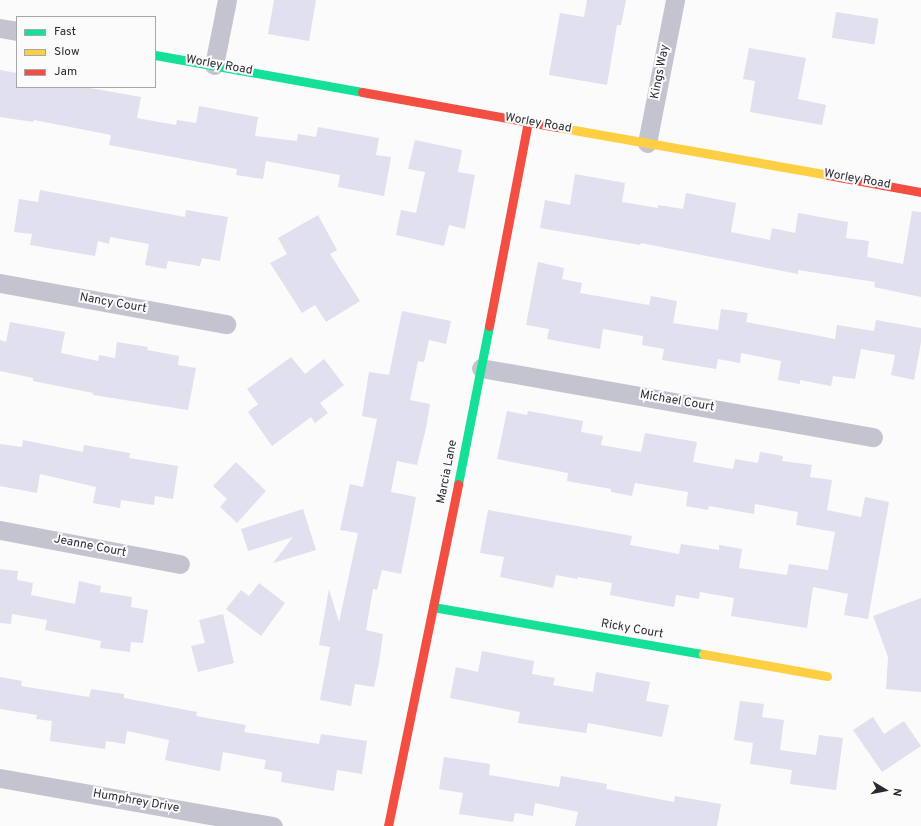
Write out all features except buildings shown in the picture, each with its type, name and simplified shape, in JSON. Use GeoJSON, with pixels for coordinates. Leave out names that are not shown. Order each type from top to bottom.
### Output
{"type":"FeatureCollection","features":[{"type":"Feature","properties":{"kind":"street"},"geometry":{"type":"LineString","coordinates":[[214,65],[227,0]]}},
{"type":"Feature","properties":{"kind":"street","name":"Kings Way"},"geometry":{"type":"LineString","coordinates":[[647,143],[675,0]]}},
{"type":"Feature","properties":{"kind":"street"},"geometry":{"type":"LineString","coordinates":[[0,28],[16,31]]}},
{"type":"Feature","properties":{"kind":"street","name":"Worley Road"},"geometry":{"type":"LineString","coordinates":[[156,55],[921,192]]}},
{"type":"Feature","properties":{"kind":"street","name":"Marcia Lane"},"geometry":{"type":"LineString","coordinates":[[388,826],[481,368],[528,122]]}},
{"type":"Feature","properties":{"kind":"street","name":"Nancy Court"},"geometry":{"type":"LineString","coordinates":[[0,283],[226,324]]}},
{"type":"Feature","properties":{"kind":"street","name":"Michael Court"},"geometry":{"type":"LineString","coordinates":[[481,368],[873,437]]}},
{"type":"Feature","properties":{"kind":"street","name":"Jeanne Court"},"geometry":{"type":"LineString","coordinates":[[0,530],[180,564]]}},
{"type":"Feature","properties":{"kind":"street","name":"Ricky Court"},"geometry":{"type":"LineString","coordinates":[[433,607],[827,676]]}},
{"type":"Feature","properties":{"kind":"street","name":"Humphrey Drive"},"geometry":{"type":"LineString","coordinates":[[0,778],[273,826]]}},
{"type":"Feature","properties":{"kind":"traffic: fast"},"geometry":{"type":"LineString","coordinates":[[156,55],[362,92]]}},
{"type":"Feature","properties":{"kind":"traffic: fast"},"geometry":{"type":"LineString","coordinates":[[458,484],[489,326]]}},
{"type":"Feature","properties":{"kind":"traffic: fast"},"geometry":{"type":"LineString","coordinates":[[433,607],[703,654]]}},
{"type":"Feature","properties":{"kind":"traffic: slow"},"geometry":{"type":"LineString","coordinates":[[557,127],[828,175]]}},
{"type":"Feature","properties":{"kind":"traffic: slow"},"geometry":{"type":"LineString","coordinates":[[703,654],[827,676]]}},
{"type":"Feature","properties":{"kind":"traffic: jam"},"geometry":{"type":"LineString","coordinates":[[362,92],[557,127]]}},
{"type":"Feature","properties":{"kind":"traffic: jam"},"geometry":{"type":"LineString","coordinates":[[489,326],[528,122]]}},
{"type":"Feature","properties":{"kind":"traffic: jam"},"geometry":{"type":"LineString","coordinates":[[828,175],[921,192]]}},
{"type":"Feature","properties":{"kind":"traffic: jam"},"geometry":{"type":"LineString","coordinates":[[388,826],[458,484]]}}]}
